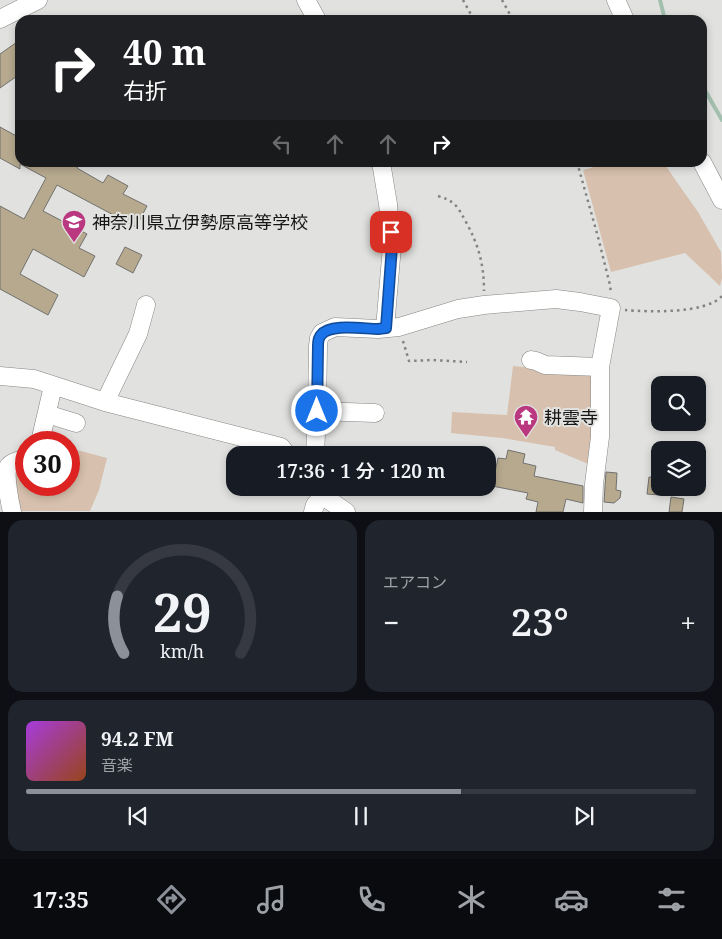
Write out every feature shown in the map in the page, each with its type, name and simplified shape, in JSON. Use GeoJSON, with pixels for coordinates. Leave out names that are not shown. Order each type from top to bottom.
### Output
{"type":"FeatureCollection","features":[{"type":"Feature","properties":{"kind":"street"},"geometry":{"type":"LineString","coordinates":[[8,11],[38,0]]}},
{"type":"Feature","properties":{"kind":"street"},"geometry":{"type":"LineString","coordinates":[[306,0],[314,15]]}},
{"type":"Feature","properties":{"kind":"street"},"geometry":{"type":"LineString","coordinates":[[616,0],[623,15]]}},
{"type":"Feature","properties":{"kind":"street"},"geometry":{"type":"LineString","coordinates":[[381,167],[388,204],[392,246],[392,328]]}},
{"type":"Feature","properties":{"kind":"street"},"geometry":{"type":"LineString","coordinates":[[705,167],[722,200]]}},
{"type":"Feature","properties":{"kind":"street"},"geometry":{"type":"LineString","coordinates":[[315,446],[318,346],[322,333],[335,327],[392,328],[458,309],[484,305],[556,299],[611,308],[600,367],[600,437],[594,484],[593,512]]}},
{"type":"Feature","properties":{"kind":"street"},"geometry":{"type":"LineString","coordinates":[[104,402],[138,334],[146,305]]}},
{"type":"Feature","properties":{"kind":"street"},"geometry":{"type":"LineString","coordinates":[[531,360],[536,360],[545,365],[600,367]]}},
{"type":"Feature","properties":{"kind":"street"},"geometry":{"type":"LineString","coordinates":[[0,376],[34,379],[104,402],[277,446]]}},
{"type":"Feature","properties":{"kind":"street"},"geometry":{"type":"LineString","coordinates":[[43,431],[53,386]]}},
{"type":"Feature","properties":{"kind":"street"},"geometry":{"type":"LineString","coordinates":[[317,411],[375,413]]}},
{"type":"Feature","properties":{"kind":"street"},"geometry":{"type":"LineString","coordinates":[[47,414],[76,423]]}},
{"type":"Feature","properties":{"kind":"street"},"geometry":{"type":"LineString","coordinates":[[8,510],[6,469],[10,464],[15,462]]}},
{"type":"Feature","properties":{"kind":"street"},"geometry":{"type":"LineString","coordinates":[[313,512],[320,496]]}},
{"type":"Feature","properties":{"kind":"street"},"geometry":{"type":"LineString","coordinates":[[327,496],[346,512]]}},
{"type":"Feature","properties":{"kind":"path"},"geometry":{"type":"LineString","coordinates":[[463,0],[471,15]]}},
{"type":"Feature","properties":{"kind":"path"},"geometry":{"type":"LineString","coordinates":[[502,0],[510,15]]}},
{"type":"Feature","properties":{"kind":"path"},"geometry":{"type":"LineString","coordinates":[[577,167],[610,285],[611,308],[635,311],[698,308],[714,302],[722,296]]}},
{"type":"Feature","properties":{"kind":"path"},"geometry":{"type":"LineString","coordinates":[[438,196],[458,207],[478,248],[484,279],[484,305]]}},
{"type":"Feature","properties":{"kind":"path"},"geometry":{"type":"LineString","coordinates":[[392,328],[409,361],[439,360],[467,362]]}},
{"type":"Feature","properties":{"kind":"shaded area"},"geometry":{"type":"Polygon","coordinates":[[[594,167],[667,167],[698,212],[721,252],[722,278],[720,286],[685,253],[611,272],[583,170],[594,167]]]}},
{"type":"Feature","properties":{"kind":"shaded area"},"geometry":{"type":"Polygon","coordinates":[[[513,366],[595,376],[593,466],[555,450],[555,447],[502,438],[451,433],[452,412],[507,415],[513,366]]]}},
{"type":"Feature","properties":{"kind":"shaded area"},"geometry":{"type":"Polygon","coordinates":[[[80,451],[107,458],[99,490],[90,511],[19,511],[13,493],[15,468],[15,496],[80,496],[80,451]]]}},
{"type":"Feature","properties":{"kind":"building"},"geometry":{"type":"Polygon","coordinates":[[[15,44],[15,78],[0,88],[0,54],[15,44]]]}},
{"type":"Feature","properties":{"kind":"building"},"geometry":{"type":"Polygon","coordinates":[[[0,127],[15,135],[15,166],[0,158],[0,127]]]}},
{"type":"Feature","properties":{"kind":"building"},"geometry":{"type":"Polygon","coordinates":[[[26,167],[78,167],[103,183],[108,175],[128,186],[123,194],[147,206],[136,227],[57,185],[43,211],[87,234],[79,248],[95,256],[84,277],[33,249],[20,274],[58,295],[48,315],[0,289],[0,206],[24,219],[46,178],[26,167]]]}},
{"type":"Feature","properties":{"kind":"building"},"geometry":{"type":"Polygon","coordinates":[[[125,247],[142,255],[133,273],[116,264],[125,247]]]}},
{"type":"Feature","properties":{"kind":"building"},"geometry":{"type":"Polygon","coordinates":[[[508,450],[525,454],[523,463],[536,466],[534,476],[583,486],[583,503],[566,499],[563,512],[536,512],[538,502],[526,499],[528,493],[496,487],[498,458],[506,459],[508,450]]]}},
{"type":"Feature","properties":{"kind":"building"},"geometry":{"type":"Polygon","coordinates":[[[606,472],[617,473],[616,490],[621,491],[620,498],[614,503],[604,502],[606,472]]]}},
{"type":"Feature","properties":{"kind":"building"},"geometry":{"type":"Polygon","coordinates":[[[649,477],[651,477],[651,494],[647,494],[649,477]]]}},
{"type":"Feature","properties":{"kind":"building"},"geometry":{"type":"Polygon","coordinates":[[[671,497],[684,499],[682,512],[669,512],[671,497]]]}},
{"type":"Feature","properties":{"kind":"waterway"},"geometry":{"type":"LineString","coordinates":[[660,0],[664,15]]}},
{"type":"Feature","properties":{"kind":"waterway"},"geometry":{"type":"LineString","coordinates":[[707,94],[722,120]]}},
{"type":"Feature","properties":{"kind":"place","name":"神奈川県立伊勢原高等学校"},"geometry":{"type":"Point","coordinates":[74,243]}},
{"type":"Feature","properties":{"kind":"place","name":"耕雲寺"},"geometry":{"type":"Point","coordinates":[526,438]}},
{"type":"Feature","properties":{"kind":"route"},"geometry":{"type":"LineString","coordinates":[[317,411],[318,346],[322,333],[335,327],[386,328],[392,246],[391,232]]}}]}
